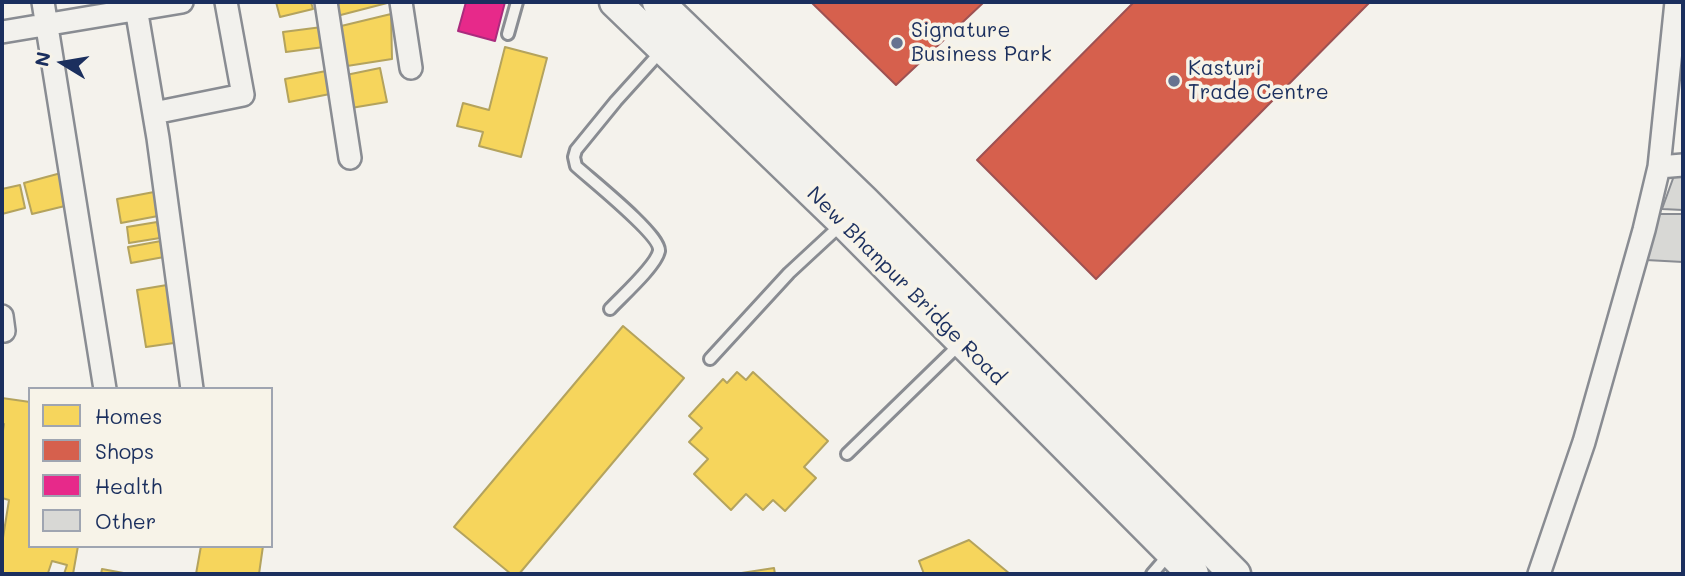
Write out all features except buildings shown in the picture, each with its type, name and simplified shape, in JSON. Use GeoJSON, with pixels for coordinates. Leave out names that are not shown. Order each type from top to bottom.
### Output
{"type":"FeatureCollection","features":[{"type":"Feature","properties":{"kind":"street"},"geometry":{"type":"LineString","coordinates":[[2,32],[44,12],[182,2]]}},
{"type":"Feature","properties":{"kind":"street"},"geometry":{"type":"LineString","coordinates":[[155,113],[243,95],[226,2]]}},
{"type":"Feature","properties":{"kind":"street"},"geometry":{"type":"LineString","coordinates":[[326,2],[350,158]]}},
{"type":"Feature","properties":{"kind":"street"},"geometry":{"type":"LineString","coordinates":[[401,2],[411,68]]}},
{"type":"Feature","properties":{"kind":"street","name":"New Bhanpur Bridge Road"},"geometry":{"type":"LineString","coordinates":[[615,2],[1175,548],[1216,569]]}},
{"type":"Feature","properties":{"kind":"street","name":"New Bhanpur Bridge Road"},"geometry":{"type":"LineString","coordinates":[[658,2],[864,201],[1175,548]]}},
{"type":"Feature","properties":{"kind":"street"},"geometry":{"type":"LineString","coordinates":[[1539,574],[1584,442],[1644,230],[1659,167],[1676,2]]}},
{"type":"Feature","properties":{"kind":"street"},"geometry":{"type":"LineString","coordinates":[[136,6],[155,113],[192,387]]}},
{"type":"Feature","properties":{"kind":"street"},"geometry":{"type":"LineString","coordinates":[[44,12],[105,387]]}},
{"type":"Feature","properties":{"kind":"street"},"geometry":{"type":"LineString","coordinates":[[1659,167],[1683,165]]}},
{"type":"Feature","properties":{"kind":"street"},"geometry":{"type":"LineString","coordinates":[[843,222],[864,201]]}},
{"type":"Feature","properties":{"kind":"lane"},"geometry":{"type":"LineString","coordinates":[[508,34],[517,2]]}},
{"type":"Feature","properties":{"kind":"lane"},"geometry":{"type":"LineString","coordinates":[[610,309],[653,262],[659,251],[657,241],[576,166],[574,157],[576,149],[664,47]]}},
{"type":"Feature","properties":{"kind":"lane"},"geometry":{"type":"LineString","coordinates":[[710,359],[789,273],[843,222]]}},
{"type":"Feature","properties":{"kind":"lane"},"geometry":{"type":"LineString","coordinates":[[847,454],[962,342]]}},
{"type":"Feature","properties":{"kind":"place","name":"Signature Business Park"},"geometry":{"type":"Point","coordinates":[897,43]}},
{"type":"Feature","properties":{"kind":"place","name":"Kasturi Trade Centre"},"geometry":{"type":"Point","coordinates":[1174,81]}}]}
